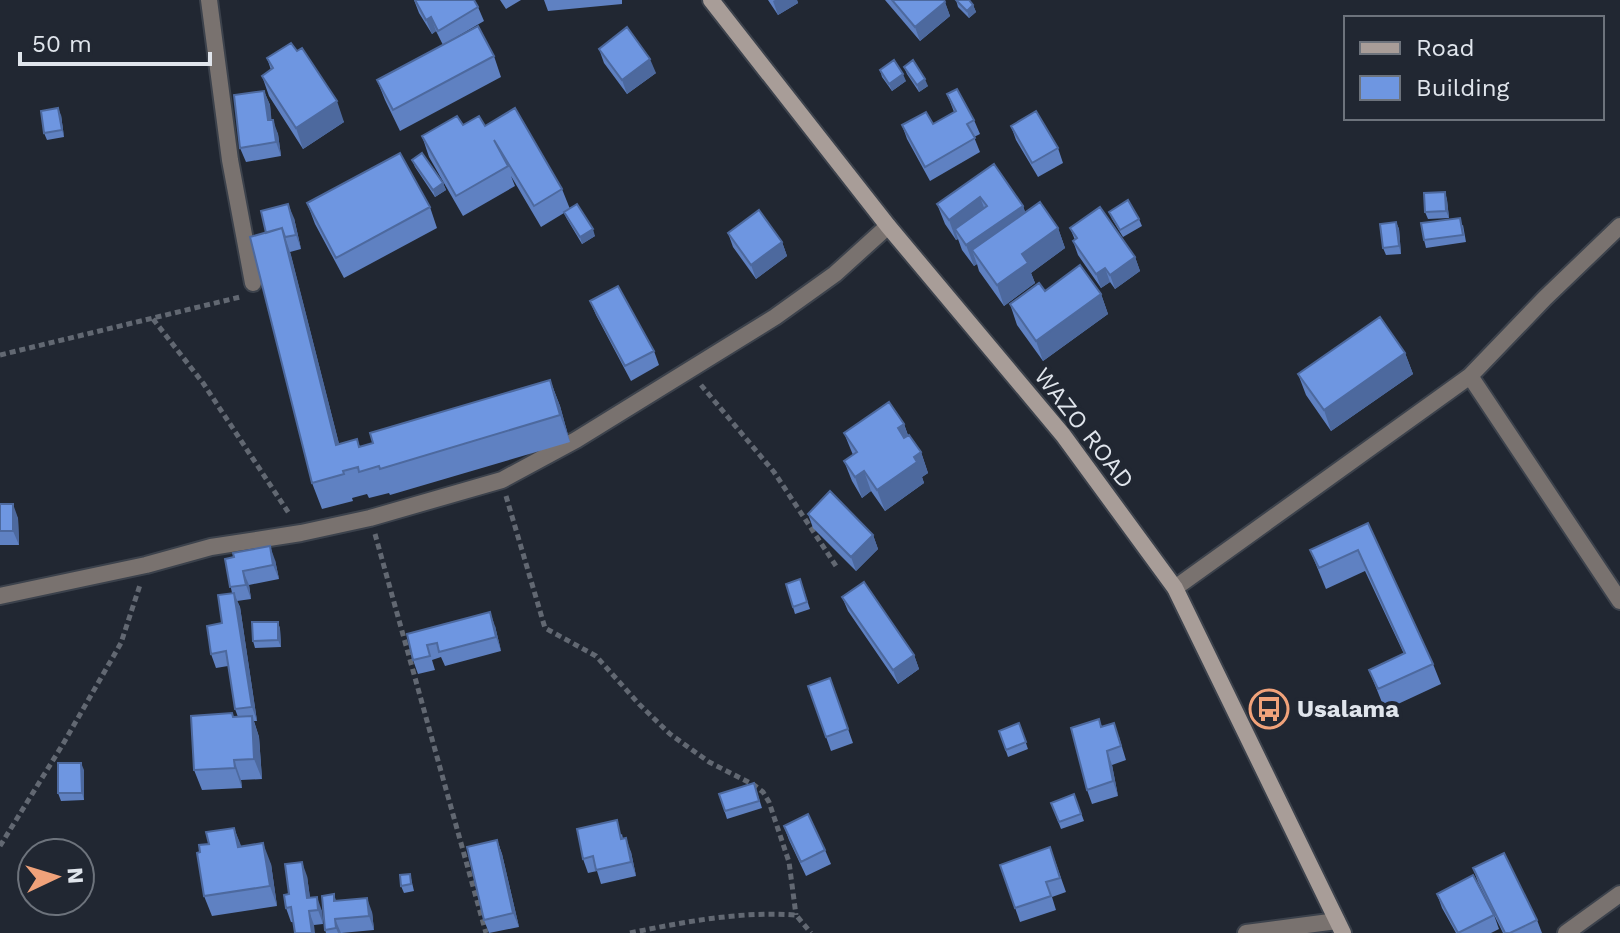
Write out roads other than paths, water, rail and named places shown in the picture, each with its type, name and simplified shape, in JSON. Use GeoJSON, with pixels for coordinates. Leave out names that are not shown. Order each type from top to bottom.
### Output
{"type":"FeatureCollection","features":[{"type":"Feature","properties":{"kind":"main road","name":"WAZO ROAD"},"geometry":{"type":"LineString","coordinates":[[711,0],[888,226],[1063,435],[1175,588],[1340,927]]}},
{"type":"Feature","properties":{"kind":"street"},"geometry":{"type":"LineString","coordinates":[[209,0],[230,160],[253,283]]}},
{"type":"Feature","properties":{"kind":"street"},"geometry":{"type":"LineString","coordinates":[[0,596],[146,565],[211,547],[370,518],[502,480],[690,372],[775,317],[835,274],[888,226]]}},
{"type":"Feature","properties":{"kind":"street"},"geometry":{"type":"LineString","coordinates":[[1175,588],[1470,376],[1620,226]]}},
{"type":"Feature","properties":{"kind":"street"},"geometry":{"type":"LineString","coordinates":[[1470,376],[1620,601]]}},
{"type":"Feature","properties":{"kind":"street"},"geometry":{"type":"LineString","coordinates":[[1566,933],[1620,894]]}},
{"type":"Feature","properties":{"kind":"street"},"geometry":{"type":"LineString","coordinates":[[1246,933],[1340,927]]}},
{"type":"Feature","properties":{"kind":"place","name":"Usalama"},"geometry":{"type":"Point","coordinates":[1269,709]}}]}
